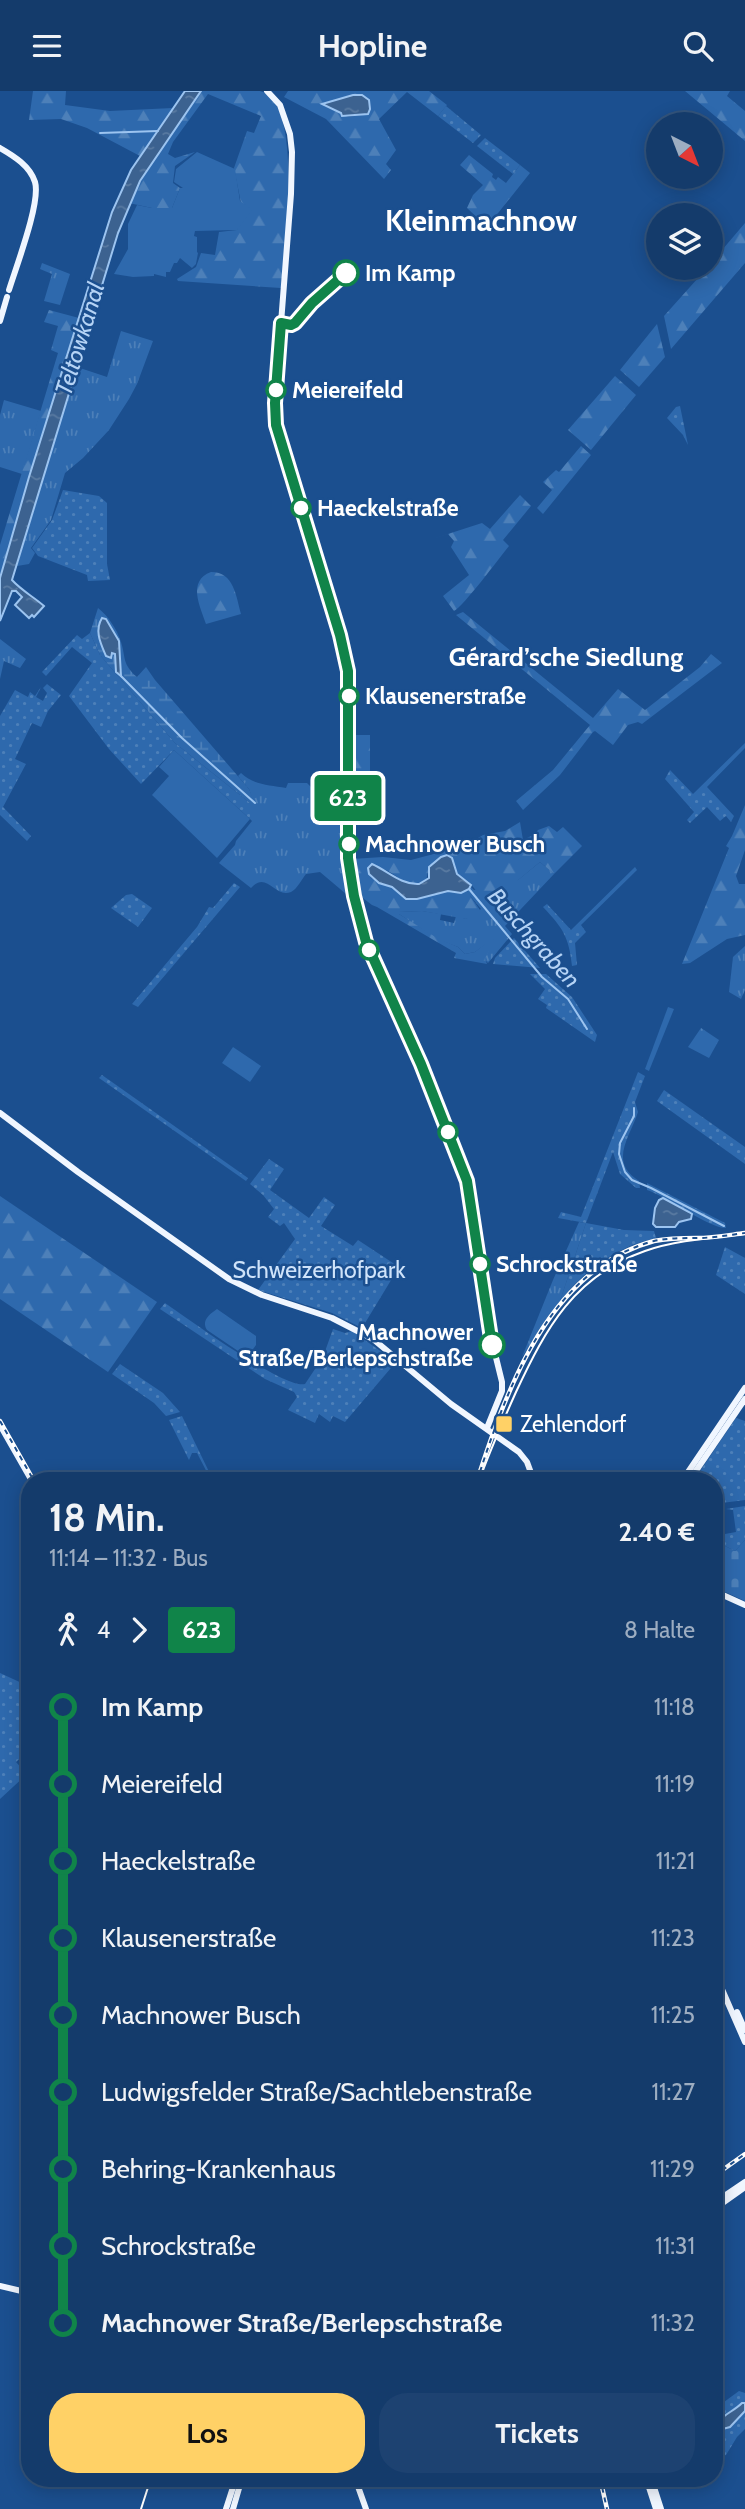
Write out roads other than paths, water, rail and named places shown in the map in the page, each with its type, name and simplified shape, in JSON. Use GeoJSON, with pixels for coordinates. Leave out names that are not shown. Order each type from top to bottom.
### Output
{"type":"FeatureCollection","features":[{"type":"Feature","properties":{"kind":"main road"},"geometry":{"type":"LineString","coordinates":[[267,91],[280,105],[290,134],[292,152],[292,187],[275,403],[278,435],[340,635],[348,671],[348,858],[366,942],[421,1064],[468,1188],[490,1334],[502,1382],[502,1391],[486,1428]]}},
{"type":"Feature","properties":{"kind":"main road"},"geometry":{"type":"LineString","coordinates":[[0,148],[28,170],[35,181],[36,200],[0,321]]}},
{"type":"Feature","properties":{"kind":"main road"},"geometry":{"type":"LineString","coordinates":[[0,1113],[104,1191],[238,1284],[266,1297],[332,1318],[365,1334],[451,1404],[521,1453],[530,1472]]}},
{"type":"Feature","properties":{"kind":"main road"},"geometry":{"type":"LineString","coordinates":[[688,1472],[745,1388]]}},
{"type":"Feature","properties":{"kind":"main road"},"geometry":{"type":"LineString","coordinates":[[695,1472],[745,1399]]}},
{"type":"Feature","properties":{"kind":"main road"},"geometry":{"type":"LineString","coordinates":[[0,1425],[27,1472]]}},
{"type":"Feature","properties":{"kind":"main road"},"geometry":{"type":"LineString","coordinates":[[723,1595],[745,1605]]}},
{"type":"Feature","properties":{"kind":"main road"},"geometry":{"type":"LineString","coordinates":[[723,1982],[745,2030]]}},
{"type":"Feature","properties":{"kind":"main road"},"geometry":{"type":"LineString","coordinates":[[723,1992],[745,2042]]}},
{"type":"Feature","properties":{"kind":"main road"},"geometry":{"type":"LineString","coordinates":[[723,2197],[745,2182]]}},
{"type":"Feature","properties":{"kind":"main road"},"geometry":{"type":"LineString","coordinates":[[723,2203],[745,2187]]}},
{"type":"Feature","properties":{"kind":"main road"},"geometry":{"type":"LineString","coordinates":[[0,2286],[21,2291]]}},
{"type":"Feature","properties":{"kind":"main road"},"geometry":{"type":"LineString","coordinates":[[226,2509],[233,2487]]}},
{"type":"Feature","properties":{"kind":"main road"},"geometry":{"type":"LineString","coordinates":[[233,2509],[239,2487]]}},
{"type":"Feature","properties":{"kind":"main road"},"geometry":{"type":"LineString","coordinates":[[358,2487],[366,2509]]}},
{"type":"Feature","properties":{"kind":"main road"},"geometry":{"type":"LineString","coordinates":[[652,2487],[659,2509]]}},
{"type":"Feature","properties":{"kind":"water","name":"Teltowkanal"},"geometry":{"type":"Polygon","coordinates":[[[185,91],[201,91],[140,181],[118,233],[12,580],[44,606],[34,617],[32,615],[29,618],[15,605],[22,597],[12,591],[0,621],[0,578],[112,212],[131,170],[185,91]]]}},
{"type":"Feature","properties":{"kind":"water"},"geometry":{"type":"Polygon","coordinates":[[[362,95],[369,100],[368,114],[342,116],[322,104],[362,95]]]}},
{"type":"Feature","properties":{"kind":"water"},"geometry":{"type":"Polygon","coordinates":[[[102,618],[106,619],[119,641],[121,676],[116,672],[115,654],[112,653],[111,658],[106,656],[100,642],[98,633],[102,618]]]}},
{"type":"Feature","properties":{"kind":"water"},"geometry":{"type":"Polygon","coordinates":[[[447,855],[452,858],[457,874],[471,885],[461,893],[448,891],[406,899],[392,887],[379,883],[369,874],[368,868],[372,864],[400,880],[419,884],[429,878],[429,867],[447,855]]]}},
{"type":"Feature","properties":{"kind":"water"},"geometry":{"type":"Polygon","coordinates":[[[663,1198],[692,1214],[691,1219],[679,1222],[675,1227],[656,1227],[653,1224],[655,1208],[663,1198]]]}},
{"type":"Feature","properties":{"kind":"water"},"geometry":{"type":"Polygon","coordinates":[[[745,2403],[745,2411],[730,2427],[723,2429],[723,2417],[745,2403]]]}},
{"type":"Feature","properties":{"kind":"waterway"},"geometry":{"type":"LineString","coordinates":[[100,133],[158,131]]}},
{"type":"Feature","properties":{"kind":"waterway","name":"Buschgraben"},"geometry":{"type":"LineString","coordinates":[[121,676],[182,738],[255,803]]}},
{"type":"Feature","properties":{"kind":"waterway","name":"Buschgraben"},"geometry":{"type":"LineString","coordinates":[[469,889],[542,977],[568,999],[587,1029]]}},
{"type":"Feature","properties":{"kind":"waterway","name":"Buschgraben"},"geometry":{"type":"LineString","coordinates":[[634,1108],[634,1116],[620,1143],[619,1154],[625,1172],[632,1180],[724,1226]]}},
{"type":"Feature","properties":{"kind":"tram line"},"geometry":{"type":"LineString","coordinates":[[482,1472],[511,1403],[539,1346],[565,1307],[581,1290],[620,1262],[645,1251],[682,1242],[745,1234]]}},
{"type":"Feature","properties":{"kind":"tram line"},"geometry":{"type":"LineString","coordinates":[[141,2509],[148,2487]]}},
{"type":"Feature","properties":{"kind":"railway"},"geometry":{"type":"LineString","coordinates":[[480,1472],[503,1408],[537,1337],[560,1305],[586,1277],[617,1256],[654,1241],[745,1233]]}},
{"type":"Feature","properties":{"kind":"railway"},"geometry":{"type":"LineString","coordinates":[[0,1421],[29,1472]]}},
{"type":"Feature","properties":{"kind":"railway"},"geometry":{"type":"LineString","coordinates":[[723,2170],[745,2154]]}},
{"type":"Feature","properties":{"kind":"railway"},"geometry":{"type":"LineString","coordinates":[[602,2487],[607,2509]]}},
{"type":"Feature","properties":{"kind":"place","name":"Im Kamp"},"geometry":{"type":"Point","coordinates":[346,273]}},
{"type":"Feature","properties":{"kind":"place","name":"Meiereifeld"},"geometry":{"type":"Point","coordinates":[276,390]}},
{"type":"Feature","properties":{"kind":"place","name":"Haeckelstraße"},"geometry":{"type":"Point","coordinates":[301,508]}},
{"type":"Feature","properties":{"kind":"place","name":"Klausenerstraße"},"geometry":{"type":"Point","coordinates":[349,696]}},
{"type":"Feature","properties":{"kind":"place","name":"Machnower Busch"},"geometry":{"type":"Point","coordinates":[349,844]}},
{"type":"Feature","properties":{"kind":"place","name":"Schrockstraße"},"geometry":{"type":"Point","coordinates":[480,1264]}},
{"type":"Feature","properties":{"kind":"place","name":"Machnower Straße/Berlepschstraße"},"geometry":{"type":"Point","coordinates":[492,1345]}},
{"type":"Feature","properties":{"kind":"place","name":"Zehlendorf"},"geometry":{"type":"Point","coordinates":[504,1424]}},
{"type":"Feature","properties":{"kind":"district","name":"Kleinmachnow"},"geometry":{"type":"Point","coordinates":[481,221]}},
{"type":"Feature","properties":{"kind":"district","name":"Gérard’sche Siedlung"},"geometry":{"type":"Point","coordinates":[566,657]}},
{"type":"Feature","properties":{"kind":"park label","name":"Schweizerhofpark"},"geometry":{"type":"Point","coordinates":[319,1270]}}]}
